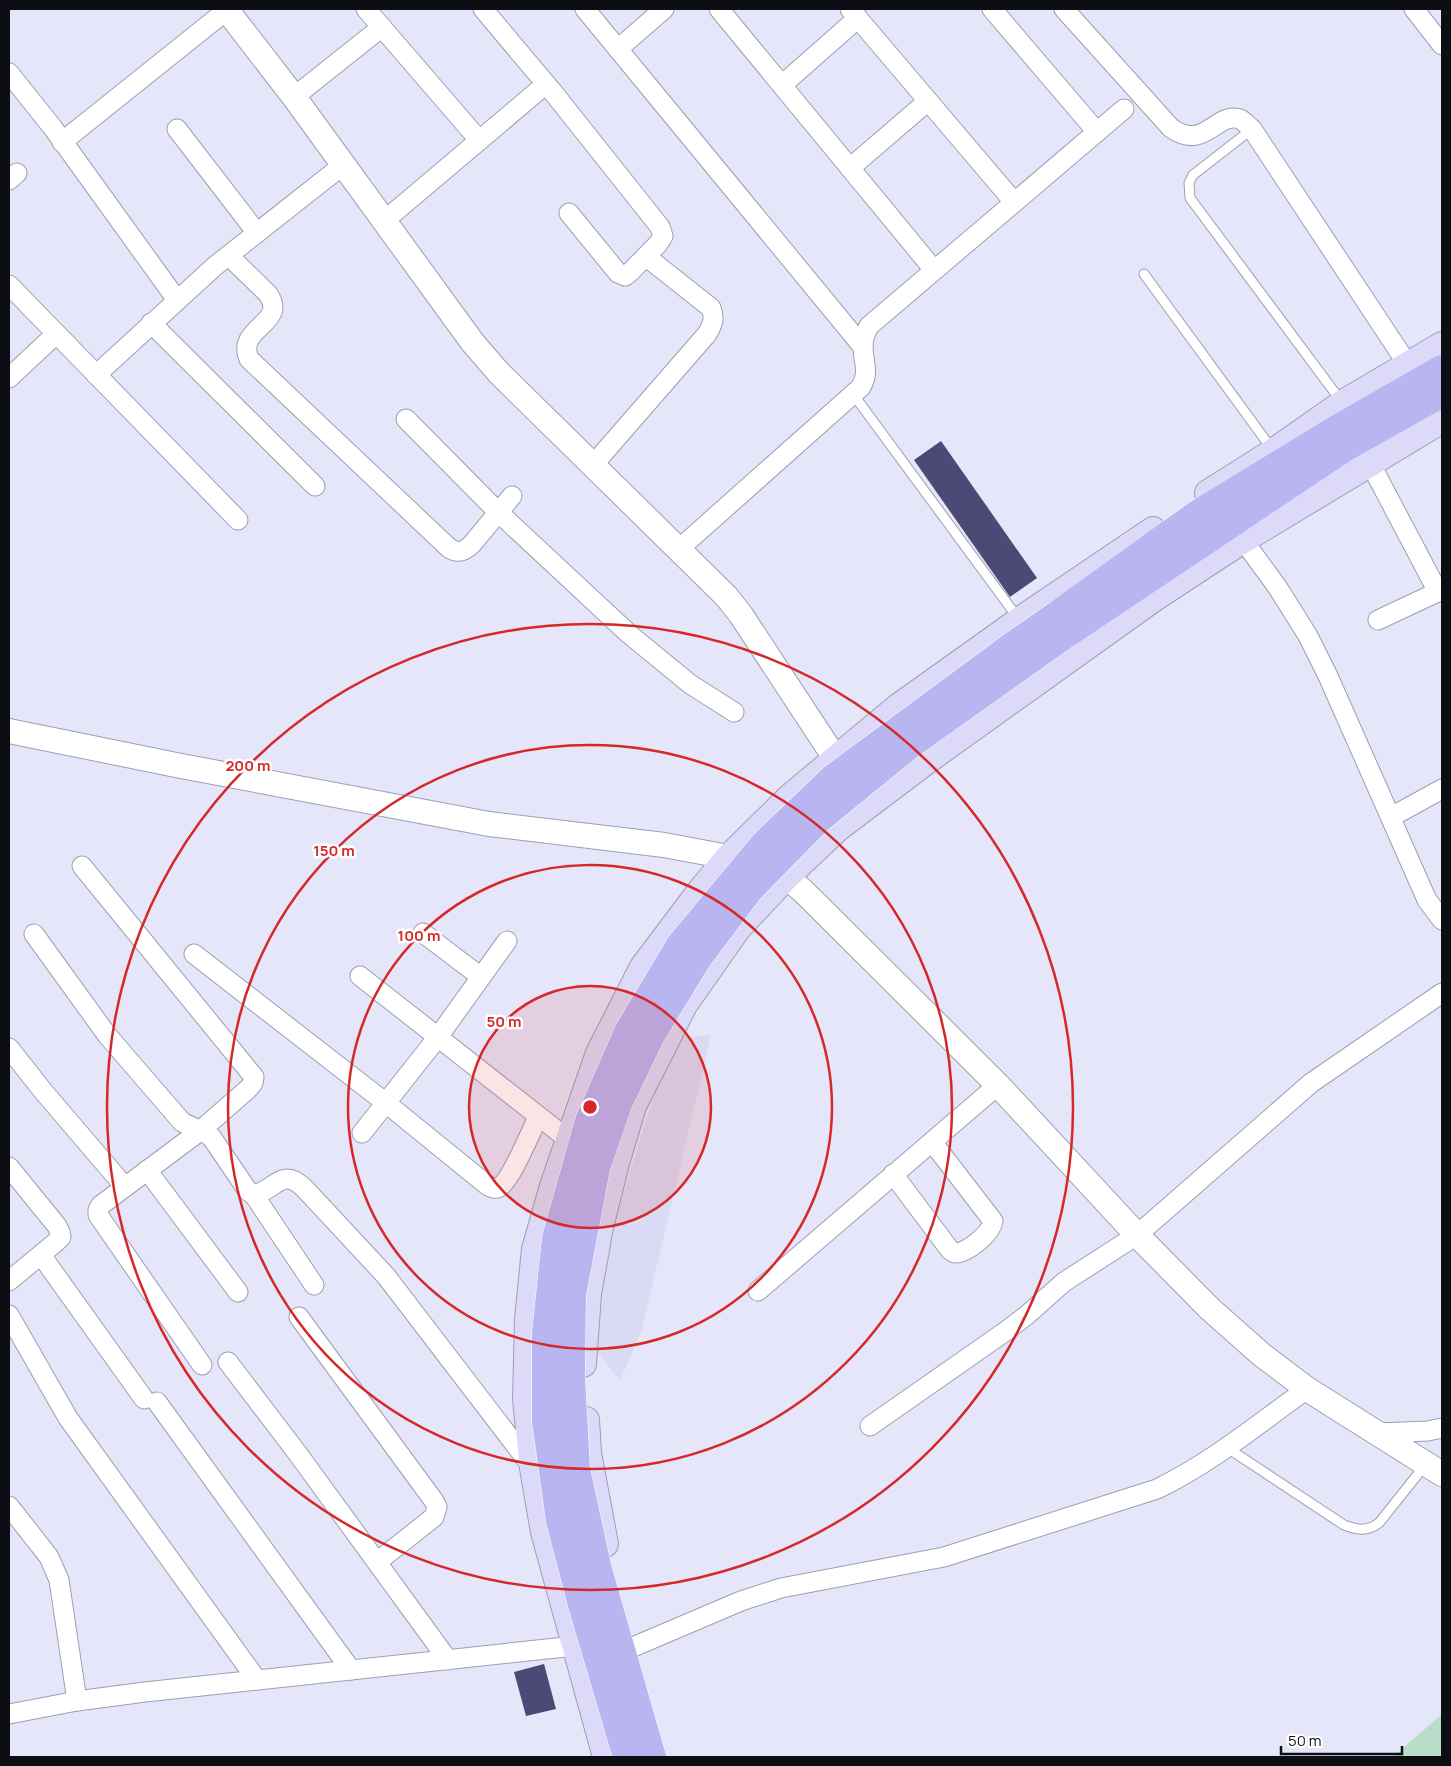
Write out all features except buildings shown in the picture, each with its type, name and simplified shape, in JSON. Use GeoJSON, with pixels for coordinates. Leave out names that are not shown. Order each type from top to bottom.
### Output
{"type":"FeatureCollection","features":[{"type":"Feature","properties":{"kind":"main road"},"geometry":{"type":"LineString","coordinates":[[606,1757],[544,1532],[533,1468],[526,1399],[528,1318],[535,1249],[569,1140],[599,1053],[643,967],[701,890],[729,858],[790,797],[898,707],[1020,620],[1241,471],[1273,452],[1343,403],[1442,345]]}},
{"type":"Feature","properties":{"kind":"main road"},"geometry":{"type":"LineString","coordinates":[[652,1757],[598,1570],[576,1469],[570,1376],[572,1296],[596,1168],[618,1104],[655,1027],[698,958],[749,890],[819,819],[1196,516],[1332,432],[1442,369]]}},
{"type":"Feature","properties":{"kind":"main road"},"geometry":{"type":"LineString","coordinates":[[626,1757],[560,1521],[546,1422],[546,1333],[556,1238],[589,1121],[628,1032],[680,945],[765,843],[834,778],[1012,646],[1064,623],[1344,448],[1442,394]]}},
{"type":"Feature","properties":{"kind":"main road"},"geometry":{"type":"LineString","coordinates":[[664,1757],[607,1554],[588,1453],[583,1381],[588,1294],[600,1227],[616,1163],[633,1106],[684,1005],[738,928],[838,828],[928,760],[1153,599],[1243,540],[1441,423]]}},
{"type":"Feature","properties":{"kind":"street"},"geometry":{"type":"LineString","coordinates":[[62,142],[226,9],[294,97],[486,359],[678,549],[712,580],[741,615],[835,758]]}},
{"type":"Feature","properties":{"kind":"street"},"geometry":{"type":"LineString","coordinates":[[366,9],[479,140]]}},
{"type":"Feature","properties":{"kind":"street"},"geometry":{"type":"LineString","coordinates":[[483,9],[546,84],[663,232],[663,236],[629,274],[625,276],[622,275],[569,213]]}},
{"type":"Feature","properties":{"kind":"street"},"geometry":{"type":"LineString","coordinates":[[585,9],[863,347]]}},
{"type":"Feature","properties":{"kind":"street"},"geometry":{"type":"LineString","coordinates":[[618,49],[664,9]]}},
{"type":"Feature","properties":{"kind":"street"},"geometry":{"type":"LineString","coordinates":[[719,9],[934,270]]}},
{"type":"Feature","properties":{"kind":"street"},"geometry":{"type":"LineString","coordinates":[[992,9],[1097,132]]}},
{"type":"Feature","properties":{"kind":"street"},"geometry":{"type":"LineString","coordinates":[[1064,9],[1171,128],[1180,134],[1189,136],[1200,134],[1231,119],[1240,119],[1252,129],[1408,365]]}},
{"type":"Feature","properties":{"kind":"street"},"geometry":{"type":"LineString","coordinates":[[1414,9],[1442,45]]}},
{"type":"Feature","properties":{"kind":"street"},"geometry":{"type":"LineString","coordinates":[[782,85],[854,13],[1014,202]]}},
{"type":"Feature","properties":{"kind":"street"},"geometry":{"type":"LineString","coordinates":[[294,97],[382,27]]}},
{"type":"Feature","properties":{"kind":"street"},"geometry":{"type":"LineString","coordinates":[[9,73],[53,128],[177,300]]}},
{"type":"Feature","properties":{"kind":"street"},"geometry":{"type":"LineString","coordinates":[[384,221],[546,84]]}},
{"type":"Feature","properties":{"kind":"street"},"geometry":{"type":"LineString","coordinates":[[850,168],[928,101]]}},
{"type":"Feature","properties":{"kind":"street"},"geometry":{"type":"LineString","coordinates":[[678,549],[861,387],[867,377],[863,347],[864,336],[868,326],[1124,109]]}},
{"type":"Feature","properties":{"kind":"street"},"geometry":{"type":"LineString","coordinates":[[178,129],[257,233]]}},
{"type":"Feature","properties":{"kind":"street"},"geometry":{"type":"LineString","coordinates":[[96,375],[177,300],[257,233],[343,165]]}},
{"type":"Feature","properties":{"kind":"street"},"geometry":{"type":"LineString","coordinates":[[229,256],[273,301],[274,310],[269,318],[250,337],[246,344],[245,350],[249,359],[449,548],[454,551],[465,551],[512,496]]}},
{"type":"Feature","properties":{"kind":"street"},"geometry":{"type":"LineString","coordinates":[[593,465],[712,326],[714,317],[711,308],[652,260],[644,258]]}},
{"type":"Feature","properties":{"kind":"street"},"geometry":{"type":"LineString","coordinates":[[9,285],[238,520]]}},
{"type":"Feature","properties":{"kind":"street"},"geometry":{"type":"LineString","coordinates":[[151,323],[315,486]]}},
{"type":"Feature","properties":{"kind":"street"},"geometry":{"type":"LineString","coordinates":[[9,378],[56,334]]}},
{"type":"Feature","properties":{"kind":"street"},"geometry":{"type":"LineString","coordinates":[[406,419],[498,512],[630,634],[690,684],[734,712]]}},
{"type":"Feature","properties":{"kind":"street"},"geometry":{"type":"LineString","coordinates":[[1370,464],[1440,591],[1378,620]]}},
{"type":"Feature","properties":{"kind":"street"},"geometry":{"type":"LineString","coordinates":[[1243,540],[1278,588],[1308,636],[1328,676],[1427,900],[1442,920]]}},
{"type":"Feature","properties":{"kind":"street"},"geometry":{"type":"LineString","coordinates":[[9,731],[133,757],[489,824],[664,845],[744,860],[770,868],[803,891],[998,1085],[1136,1235],[1216,1314],[1262,1355],[1307,1389],[1434,1469]]}},
{"type":"Feature","properties":{"kind":"street"},"geometry":{"type":"LineString","coordinates":[[1390,817],[1442,790]]}},
{"type":"Feature","properties":{"kind":"street"},"geometry":{"type":"LineString","coordinates":[[82,866],[254,1077],[253,1083],[248,1089],[200,1131],[101,1205],[98,1210],[98,1215],[202,1365]]}},
{"type":"Feature","properties":{"kind":"street"},"geometry":{"type":"LineString","coordinates":[[422,933],[481,978]]}},
{"type":"Feature","properties":{"kind":"street"},"geometry":{"type":"LineString","coordinates":[[34,934],[107,1035],[182,1122],[212,1138],[248,1192],[254,1195],[314,1285]]}},
{"type":"Feature","properties":{"kind":"street"},"geometry":{"type":"LineString","coordinates":[[362,1133],[438,1037],[507,941]]}},
{"type":"Feature","properties":{"kind":"street"},"geometry":{"type":"LineString","coordinates":[[194,954],[493,1188],[499,1188],[508,1180],[538,1117]]}},
{"type":"Feature","properties":{"kind":"street"},"geometry":{"type":"LineString","coordinates":[[360,976],[569,1140]]}},
{"type":"Feature","properties":{"kind":"street"},"geometry":{"type":"LineString","coordinates":[[870,1426],[983,1348],[1027,1315],[1064,1282],[1136,1235],[1311,1083],[1442,993]]}},
{"type":"Feature","properties":{"kind":"street"},"geometry":{"type":"LineString","coordinates":[[9,1048],[125,1187]]}},
{"type":"Feature","properties":{"kind":"street"},"geometry":{"type":"LineString","coordinates":[[758,1291],[893,1174],[933,1143],[998,1085]]}},
{"type":"Feature","properties":{"kind":"street"},"geometry":{"type":"LineString","coordinates":[[893,1174],[950,1250],[955,1253],[967,1251],[989,1231],[993,1221],[933,1143]]}},
{"type":"Feature","properties":{"kind":"street"},"geometry":{"type":"LineString","coordinates":[[9,1167],[60,1232],[60,1237],[56,1242],[9,1281]]}},
{"type":"Feature","properties":{"kind":"street"},"geometry":{"type":"LineString","coordinates":[[147,1170],[238,1292]]}},
{"type":"Feature","properties":{"kind":"street"},"geometry":{"type":"LineString","coordinates":[[254,1195],[261,1193],[282,1179],[290,1178],[298,1182],[386,1276],[533,1468]]}},
{"type":"Feature","properties":{"kind":"street"},"geometry":{"type":"LineString","coordinates":[[41,1255],[351,1670]]}},
{"type":"Feature","properties":{"kind":"street"},"geometry":{"type":"LineString","coordinates":[[9,1315],[68,1418],[257,1680]]}},
{"type":"Feature","properties":{"kind":"street"},"geometry":{"type":"LineString","coordinates":[[298,1317],[434,1501],[436,1507],[434,1517],[377,1562]]}},
{"type":"Feature","properties":{"kind":"street"},"geometry":{"type":"LineString","coordinates":[[228,1362],[298,1454],[448,1660]]}},
{"type":"Feature","properties":{"kind":"street"},"geometry":{"type":"LineString","coordinates":[[633,1647],[741,1601],[781,1588],[944,1558],[1157,1489],[1179,1479],[1307,1389]]}},
{"type":"Feature","properties":{"kind":"street"},"geometry":{"type":"LineString","coordinates":[[1377,1433],[1428,1431],[1442,1428]]}},
{"type":"Feature","properties":{"kind":"street"},"geometry":{"type":"LineString","coordinates":[[9,1506],[49,1557],[57,1574],[62,1593],[77,1701]]}},
{"type":"Feature","properties":{"kind":"street"},"geometry":{"type":"LineString","coordinates":[[9,1714],[77,1701],[145,1692],[575,1646]]}},
{"type":"Feature","properties":{"kind":"lane"},"geometry":{"type":"LineString","coordinates":[[1252,129],[1193,175],[1188,183],[1190,198],[1343,403]]}},
{"type":"Feature","properties":{"kind":"lane"},"geometry":{"type":"LineString","coordinates":[[1144,274],[1273,452]]}},
{"type":"Feature","properties":{"kind":"lane"},"geometry":{"type":"LineString","coordinates":[[853,394],[1020,620]]}},
{"type":"Feature","properties":{"kind":"lane"},"geometry":{"type":"LineString","coordinates":[[1226,1447],[1344,1524],[1356,1529],[1370,1529],[1378,1523],[1434,1469]]}},
{"type":"Feature","properties":{"kind":"shaded area"},"geometry":{"type":"Polygon","coordinates":[[[711,1035],[642,1329],[620,1381],[588,1340],[613,1227],[660,1076],[668,1038],[711,1035]]]}},
{"type":"Feature","properties":{"kind":"green space"},"geometry":{"type":"Polygon","coordinates":[[[1442,1714],[1442,1757],[1393,1757],[1442,1714]]]}}]}
